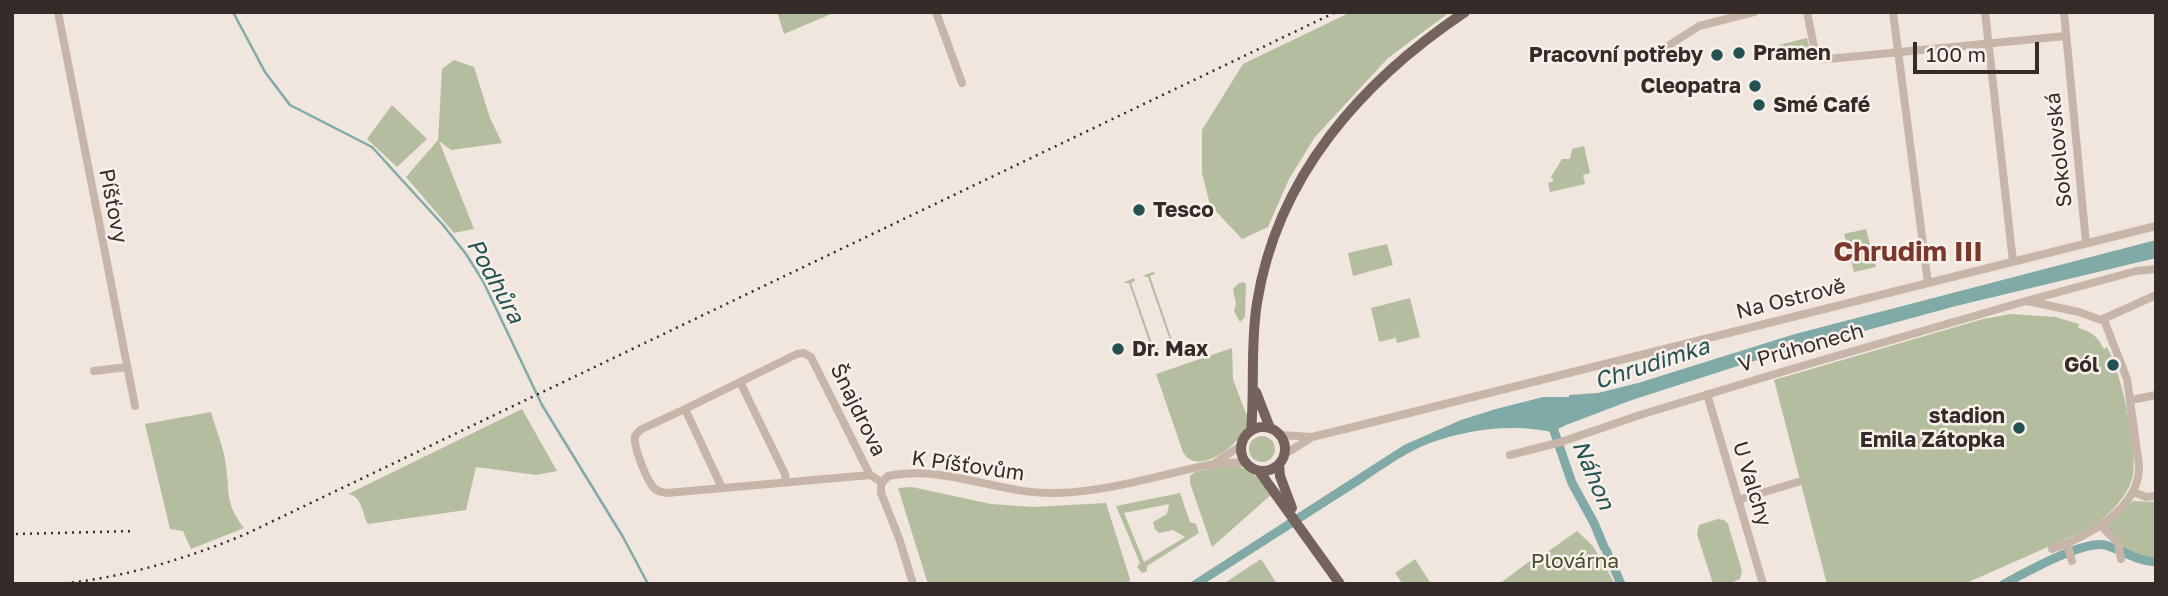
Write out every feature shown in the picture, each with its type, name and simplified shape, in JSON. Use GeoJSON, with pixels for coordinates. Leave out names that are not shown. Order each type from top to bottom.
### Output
{"type":"FeatureCollection","features":[{"type":"Feature","properties":{"kind":"main road"},"geometry":{"type":"LineString","coordinates":[[1340,584],[1304,536],[1285,500],[1259,471],[1243,458],[1242,445],[1251,430],[1253,335],[1262,278],[1276,229],[1299,180],[1329,136],[1373,85],[1420,43],[1465,12]]}},
{"type":"Feature","properties":{"kind":"main road"},"geometry":{"type":"LineString","coordinates":[[1254,383],[1261,409],[1270,428],[1280,436],[1285,447],[1285,454],[1279,464],[1266,471],[1259,471]]}},
{"type":"Feature","properties":{"kind":"main road"},"geometry":{"type":"LineString","coordinates":[[1251,430],[1270,428]]}},
{"type":"Feature","properties":{"kind":"main road"},"geometry":{"type":"LineString","coordinates":[[1279,464],[1285,500]]}},
{"type":"Feature","properties":{"kind":"street","name":"Píšťovy"},"geometry":{"type":"LineString","coordinates":[[58,12],[135,406]]}},
{"type":"Feature","properties":{"kind":"street"},"geometry":{"type":"LineString","coordinates":[[936,12],[962,83]]}},
{"type":"Feature","properties":{"kind":"street"},"geometry":{"type":"LineString","coordinates":[[1642,55],[1660,51],[1699,26],[1754,12]]}},
{"type":"Feature","properties":{"kind":"street"},"geometry":{"type":"LineString","coordinates":[[1807,12],[1815,51],[1819,58],[2066,36]]}},
{"type":"Feature","properties":{"kind":"street"},"geometry":{"type":"LineString","coordinates":[[1893,12],[1928,283]]}},
{"type":"Feature","properties":{"kind":"street"},"geometry":{"type":"LineString","coordinates":[[1985,12],[2013,261]]}},
{"type":"Feature","properties":{"kind":"street","name":"Sokolovská"},"geometry":{"type":"LineString","coordinates":[[2064,12],[2086,243]]}},
{"type":"Feature","properties":{"kind":"street","name":"Na Ostrově"},"geometry":{"type":"LineString","coordinates":[[1280,436],[1312,437],[2156,226]]}},
{"type":"Feature","properties":{"kind":"street"},"geometry":{"type":"LineString","coordinates":[[2026,301],[2136,271],[2156,269]]}},
{"type":"Feature","properties":{"kind":"street"},"geometry":{"type":"LineString","coordinates":[[2052,549],[2068,547],[2090,534],[2133,492],[2140,472],[2131,400],[2125,372],[2104,320],[2156,295]]}},
{"type":"Feature","properties":{"kind":"street","name":"V Průhonech"},"geometry":{"type":"LineString","coordinates":[[1510,455],[1558,443],[1707,394],[2026,301],[2104,320]]}},
{"type":"Feature","properties":{"kind":"street","name":"Šnajdrova"},"geometry":{"type":"LineString","coordinates":[[870,475],[659,492],[653,487],[634,441],[637,433],[797,354],[804,354],[811,357],[870,475],[881,482]]}},
{"type":"Feature","properties":{"kind":"street"},"geometry":{"type":"LineString","coordinates":[[94,371],[127,367]]}},
{"type":"Feature","properties":{"kind":"street"},"geometry":{"type":"LineString","coordinates":[[740,382],[785,474],[786,482]]}},
{"type":"Feature","properties":{"kind":"street","name":"U Valchy"},"geometry":{"type":"LineString","coordinates":[[1707,394],[1763,584]]}},
{"type":"Feature","properties":{"kind":"street"},"geometry":{"type":"LineString","coordinates":[[2131,400],[2156,395]]}},
{"type":"Feature","properties":{"kind":"street"},"geometry":{"type":"LineString","coordinates":[[685,409],[722,488]]}},
{"type":"Feature","properties":{"kind":"street","name":"Na Ostrově"},"geometry":{"type":"LineString","coordinates":[[1285,454],[1312,437]]}},
{"type":"Feature","properties":{"kind":"street"},"geometry":{"type":"LineString","coordinates":[[1216,462],[1242,445]]}},
{"type":"Feature","properties":{"kind":"street"},"geometry":{"type":"LineString","coordinates":[[1216,462],[1247,463]]}},
{"type":"Feature","properties":{"kind":"street","name":"K Píšťovům"},"geometry":{"type":"LineString","coordinates":[[913,584],[881,493],[881,482],[891,475],[930,474],[1017,491],[1050,493],[1088,491],[1216,462]]}},
{"type":"Feature","properties":{"kind":"street"},"geometry":{"type":"LineString","coordinates":[[1738,500],[1798,482]]}},
{"type":"Feature","properties":{"kind":"street"},"geometry":{"type":"LineString","coordinates":[[2133,492],[2146,497],[2156,496]]}},
{"type":"Feature","properties":{"kind":"street"},"geometry":{"type":"LineString","coordinates":[[2101,526],[2119,547],[2121,559]]}},
{"type":"Feature","properties":{"kind":"street"},"geometry":{"type":"LineString","coordinates":[[2068,547],[2072,561]]}},
{"type":"Feature","properties":{"kind":"green space"},"geometry":{"type":"Polygon","coordinates":[[[777,12],[836,12],[784,34],[777,12]]]}},
{"type":"Feature","properties":{"kind":"green space"},"geometry":{"type":"Polygon","coordinates":[[[1351,12],[1450,12],[1388,58],[1315,137],[1289,179],[1268,227],[1242,239],[1210,205],[1202,173],[1202,130],[1243,64],[1351,12]]]}},
{"type":"Feature","properties":{"kind":"green space"},"geometry":{"type":"Polygon","coordinates":[[[1807,38],[1811,54],[1783,61],[1779,45],[1807,38]]]}},
{"type":"Feature","properties":{"kind":"green space"},"geometry":{"type":"Polygon","coordinates":[[[454,60],[474,67],[490,118],[502,143],[451,150],[439,141],[474,229],[454,233],[406,177],[438,140],[442,69],[454,60]]]}},
{"type":"Feature","properties":{"kind":"green space"},"geometry":{"type":"Polygon","coordinates":[[[392,105],[427,139],[397,167],[367,139],[392,105]]]}},
{"type":"Feature","properties":{"kind":"green space"},"geometry":{"type":"Polygon","coordinates":[[[1584,146],[1590,173],[1583,175],[1585,184],[1550,192],[1548,183],[1554,181],[1551,177],[1562,159],[1570,159],[1572,149],[1584,146]]]}},
{"type":"Feature","properties":{"kind":"green space"},"geometry":{"type":"Polygon","coordinates":[[[1866,229],[1876,267],[1854,272],[1844,234],[1866,229]]]}},
{"type":"Feature","properties":{"kind":"green space"},"geometry":{"type":"Polygon","coordinates":[[[1387,244],[1393,265],[1353,276],[1348,253],[1387,244]]]}},
{"type":"Feature","properties":{"kind":"green space"},"geometry":{"type":"Polygon","coordinates":[[[1153,272],[1155,274],[1150,276],[1173,343],[1178,342],[1178,345],[1169,348],[1166,346],[1171,343],[1148,277],[1142,276],[1153,272]]]}},
{"type":"Feature","properties":{"kind":"green space"},"geometry":{"type":"Polygon","coordinates":[[[1134,278],[1135,281],[1131,283],[1154,349],[1159,348],[1150,355],[1147,353],[1152,350],[1129,283],[1123,283],[1134,278]]]}},
{"type":"Feature","properties":{"kind":"green space"},"geometry":{"type":"Polygon","coordinates":[[[1243,282],[1246,284],[1245,317],[1240,322],[1234,311],[1236,304],[1233,289],[1243,282]]]}},
{"type":"Feature","properties":{"kind":"green space"},"geometry":{"type":"Polygon","coordinates":[[[1410,298],[1420,337],[1397,343],[1394,331],[1395,338],[1379,342],[1371,308],[1410,298]]]}},
{"type":"Feature","properties":{"kind":"green space"},"geometry":{"type":"Polygon","coordinates":[[[2011,314],[2055,317],[2079,324],[2078,328],[2094,335],[2104,349],[2107,347],[2123,391],[2133,447],[2133,475],[2121,500],[2107,515],[2084,531],[1964,584],[1827,584],[1774,380],[1983,319],[2011,314]]]}},
{"type":"Feature","properties":{"kind":"green space"},"geometry":{"type":"Polygon","coordinates":[[[1232,348],[1233,379],[1246,414],[1249,414],[1247,427],[1225,451],[1206,461],[1197,462],[1189,459],[1183,452],[1156,374],[1232,348]]]}},
{"type":"Feature","properties":{"kind":"green space"},"geometry":{"type":"Polygon","coordinates":[[[522,409],[557,471],[536,475],[476,467],[466,510],[368,524],[357,499],[348,494],[522,409]]]}},
{"type":"Feature","properties":{"kind":"green space"},"geometry":{"type":"Polygon","coordinates":[[[211,412],[225,459],[231,505],[244,528],[191,549],[183,531],[170,529],[145,424],[211,412]]]}},
{"type":"Feature","properties":{"kind":"green space"},"geometry":{"type":"Polygon","coordinates":[[[1262,436],[1271,440],[1275,449],[1271,458],[1262,462],[1253,458],[1249,449],[1253,440],[1262,436]]]}},
{"type":"Feature","properties":{"kind":"green space"},"geometry":{"type":"Polygon","coordinates":[[[1229,465],[1254,474],[1272,494],[1212,547],[1190,476],[1195,472],[1229,465]]]}},
{"type":"Feature","properties":{"kind":"green space"},"geometry":{"type":"Polygon","coordinates":[[[912,487],[991,504],[1033,507],[1106,503],[1130,579],[1129,584],[928,584],[898,488],[912,487]]]}},
{"type":"Feature","properties":{"kind":"green space"},"geometry":{"type":"Polygon","coordinates":[[[1180,493],[1190,522],[1196,524],[1199,533],[1147,566],[1147,571],[1142,573],[1137,567],[1140,563],[1116,506],[1180,493]],[[1169,504],[1124,513],[1144,562],[1185,537],[1173,530],[1159,533],[1155,529],[1153,522],[1167,514],[1169,504]]]}},
{"type":"Feature","properties":{"kind":"green space"},"geometry":{"type":"Polygon","coordinates":[[[2133,501],[2156,502],[2156,559],[2137,556],[2125,550],[2105,525],[2133,501]]]}},
{"type":"Feature","properties":{"kind":"green space"},"geometry":{"type":"Polygon","coordinates":[[[1718,519],[1728,524],[1742,571],[1740,579],[1728,584],[1713,584],[1697,534],[1699,525],[1718,519]]]}},
{"type":"Feature","properties":{"kind":"green space","name":"Plovárna"},"geometry":{"type":"Polygon","coordinates":[[[1577,531],[1593,546],[1615,584],[1499,584],[1534,558],[1536,560],[1577,531]]]}},
{"type":"Feature","properties":{"kind":"green space"},"geometry":{"type":"Polygon","coordinates":[[[1261,559],[1277,584],[1223,584],[1261,559]]]}},
{"type":"Feature","properties":{"kind":"green space"},"geometry":{"type":"Polygon","coordinates":[[[1415,559],[1431,584],[1403,584],[1395,573],[1415,559]]]}},
{"type":"Feature","properties":{"kind":"water"},"geometry":{"type":"Polygon","coordinates":[[[2156,240],[2156,258],[1956,306],[1750,362],[1632,400],[1566,425],[1556,433],[1524,428],[1492,429],[1460,434],[1430,443],[1398,459],[1204,584],[1188,584],[1404,445],[1461,420],[1543,397],[1598,393],[1638,383],[1795,334],[2156,240]]]}},
{"type":"Feature","properties":{"kind":"waterway","name":"Podhůra"},"geometry":{"type":"LineString","coordinates":[[233,12],[265,72],[290,105],[372,147],[466,254],[483,281],[542,405],[623,537],[648,584]]}},
{"type":"Feature","properties":{"kind":"waterway","name":"Náhon"},"geometry":{"type":"LineString","coordinates":[[1552,425],[1572,483],[1604,547]]}},
{"type":"Feature","properties":{"kind":"waterway","name":"Náhon"},"geometry":{"type":"LineString","coordinates":[[2004,584],[2054,558],[2095,545],[2105,545],[2142,560],[2156,562]]}},
{"type":"Feature","properties":{"kind":"waterway","name":"Náhon"},"geometry":{"type":"LineString","coordinates":[[1606,550],[1621,584]]}},
{"type":"Feature","properties":{"kind":"railway"},"geometry":{"type":"LineString","coordinates":[[58,584],[154,566],[246,534],[1336,12]]}},
{"type":"Feature","properties":{"kind":"railway"},"geometry":{"type":"LineString","coordinates":[[16,534],[135,531]]}},
{"type":"Feature","properties":{"kind":"place","name":"Pramen"},"geometry":{"type":"Point","coordinates":[1739,53]}},
{"type":"Feature","properties":{"kind":"place","name":"Pracovní potřeby"},"geometry":{"type":"Point","coordinates":[1717,55]}},
{"type":"Feature","properties":{"kind":"place","name":"Cleopatra"},"geometry":{"type":"Point","coordinates":[1755,86]}},
{"type":"Feature","properties":{"kind":"place","name":"Smé Café"},"geometry":{"type":"Point","coordinates":[1759,105]}},
{"type":"Feature","properties":{"kind":"place","name":"Tesco"},"geometry":{"type":"Point","coordinates":[1139,210]}},
{"type":"Feature","properties":{"kind":"place","name":"Dr. Max"},"geometry":{"type":"Point","coordinates":[1118,349]}},
{"type":"Feature","properties":{"kind":"place","name":"Gól"},"geometry":{"type":"Point","coordinates":[2113,365]}},
{"type":"Feature","properties":{"kind":"place","name":"stadion Emila Zátopka"},"geometry":{"type":"Point","coordinates":[2019,428]}},
{"type":"Feature","properties":{"kind":"district","name":"Chrudim III"},"geometry":{"type":"Point","coordinates":[1908,252]}},
{"type":"Feature","properties":{"kind":"water label","name":"Chrudimka"},"geometry":{"type":"Point","coordinates":[1652,364]}}]}
